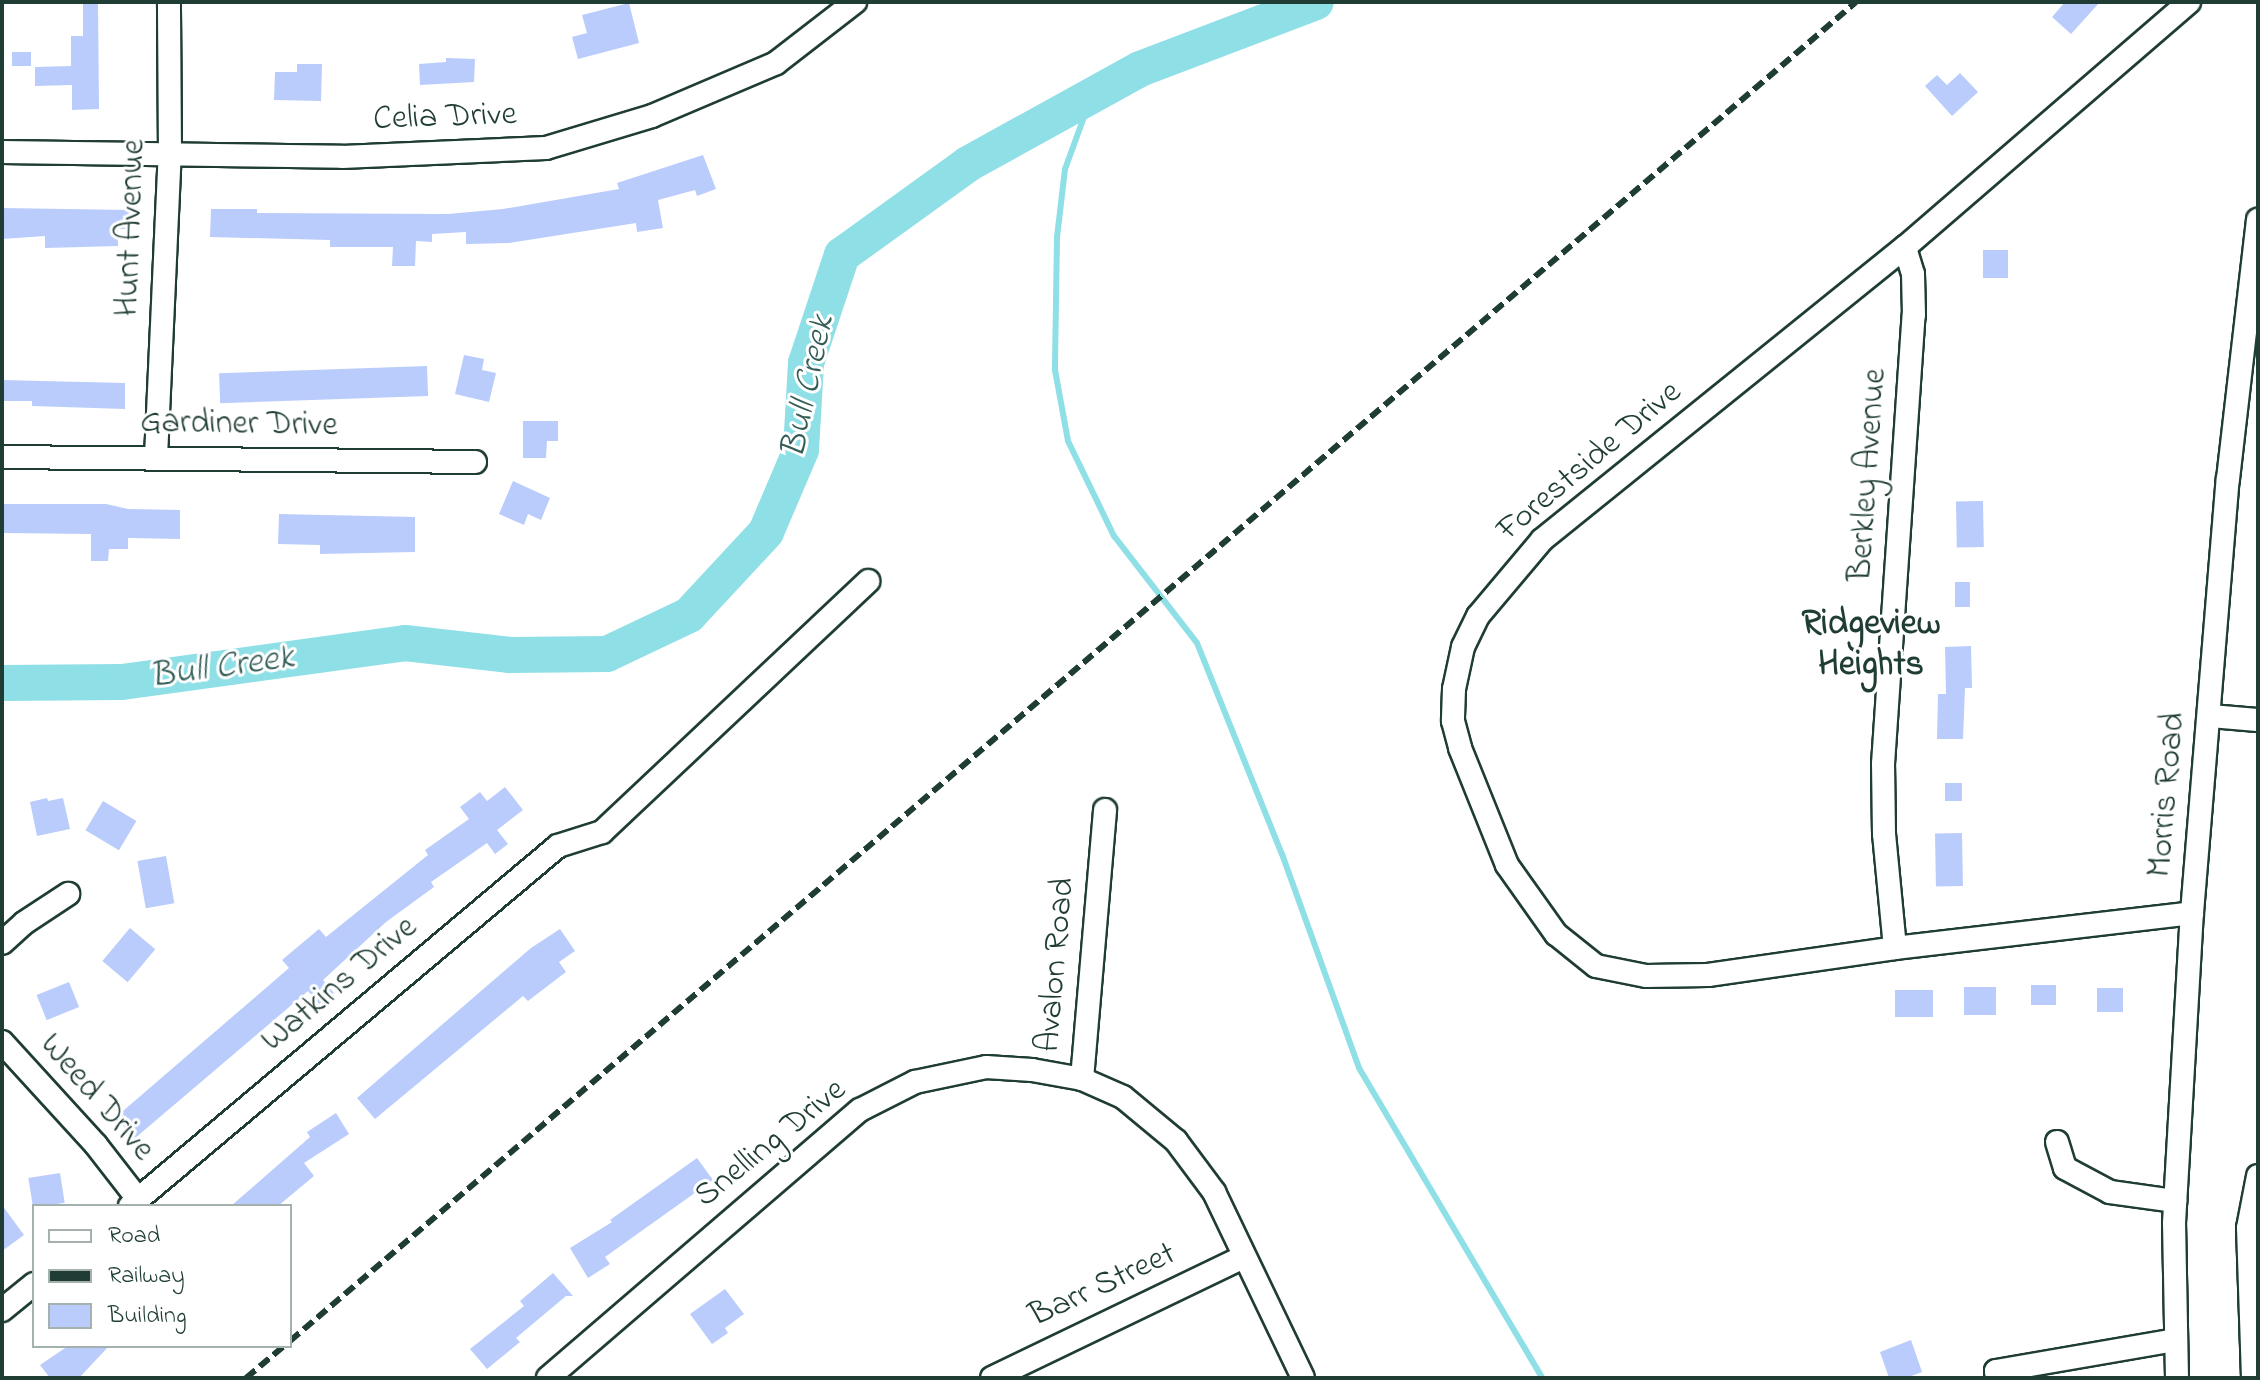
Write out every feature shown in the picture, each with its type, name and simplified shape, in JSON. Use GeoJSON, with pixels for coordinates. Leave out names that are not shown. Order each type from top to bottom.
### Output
{"type":"FeatureCollection","features":[{"type":"Feature","properties":{"kind":"street","name":"Hunt Avenue"},"geometry":{"type":"LineString","coordinates":[[156,457],[170,153],[169,2]]}},
{"type":"Feature","properties":{"kind":"street","name":"Celia Drive"},"geometry":{"type":"LineString","coordinates":[[2,152],[342,157],[546,148],[652,116],[776,63],[855,2]]}},
{"type":"Feature","properties":{"kind":"street","name":"Forestside Drive"},"geometry":{"type":"LineString","coordinates":[[2189,2],[1905,247],[1542,540],[1478,616],[1463,647],[1453,721],[1460,748],[1507,865],[1556,934],[1596,966],[1646,976],[1708,975],[1895,948],[2192,913]]}},
{"type":"Feature","properties":{"kind":"street","name":"Morris Road"},"geometry":{"type":"LineString","coordinates":[[2177,1378],[2175,1201],[2192,913],[2228,479],[2258,220]]}},
{"type":"Feature","properties":{"kind":"street","name":"Berkley Avenue"},"geometry":{"type":"LineString","coordinates":[[1895,948],[1884,834],[1883,764],[1914,315],[1913,274],[1905,247]]}},
{"type":"Feature","properties":{"kind":"street","name":"Gardiner Drive"},"geometry":{"type":"LineString","coordinates":[[2,457],[475,462]]}},
{"type":"Feature","properties":{"kind":"street","name":"Watkins Drive"},"geometry":{"type":"LineString","coordinates":[[134,1202],[558,846],[602,832],[868,581]]}},
{"type":"Feature","properties":{"kind":"street"},"geometry":{"type":"LineString","coordinates":[[2210,716],[2258,720]]}},
{"type":"Feature","properties":{"kind":"street","name":"Avalon Road"},"geometry":{"type":"LineString","coordinates":[[1105,810],[1082,1079],[1123,1097],[1176,1141],[1214,1192],[1303,1378]]}},
{"type":"Feature","properties":{"kind":"street"},"geometry":{"type":"LineString","coordinates":[[2,943],[24,923],[68,894]]}},
{"type":"Feature","properties":{"kind":"street","name":"Weed Drive"},"geometry":{"type":"LineString","coordinates":[[2,1042],[96,1145],[134,1202]]}},
{"type":"Feature","properties":{"kind":"street","name":"Snelling Drive"},"geometry":{"type":"LineString","coordinates":[[548,1378],[860,1110],[915,1082],[986,1067],[1032,1070],[1082,1079]]}},
{"type":"Feature","properties":{"kind":"street"},"geometry":{"type":"LineString","coordinates":[[2057,1142],[2065,1168],[2110,1192],[2175,1201]]}},
{"type":"Feature","properties":{"kind":"street"},"geometry":{"type":"LineString","coordinates":[[2253,1378],[2248,1228],[2258,1176]]}},
{"type":"Feature","properties":{"kind":"street","name":"Barr Street"},"geometry":{"type":"LineString","coordinates":[[992,1378],[1243,1257]]}},
{"type":"Feature","properties":{"kind":"street"},"geometry":{"type":"LineString","coordinates":[[2,1310],[32,1286]]}},
{"type":"Feature","properties":{"kind":"street"},"geometry":{"type":"LineString","coordinates":[[1997,1378],[1996,1371],[2175,1340]]}},
{"type":"Feature","properties":{"kind":"building"},"geometry":{"type":"Polygon","coordinates":[[[83,2],[98,2],[99,109],[72,110],[72,85],[35,86],[35,67],[71,66],[71,36],[83,36],[83,2]]]}},
{"type":"Feature","properties":{"kind":"building"},"geometry":{"type":"Polygon","coordinates":[[[2065,2],[2100,2],[2071,34],[2052,17],[2065,2]]]}},
{"type":"Feature","properties":{"kind":"building"},"geometry":{"type":"Polygon","coordinates":[[[629,3],[639,43],[578,59],[572,37],[587,33],[582,15],[629,3]]]}},
{"type":"Feature","properties":{"kind":"building"},"geometry":{"type":"Polygon","coordinates":[[[12,52],[31,52],[31,66],[12,66],[12,52]]]}},
{"type":"Feature","properties":{"kind":"building"},"geometry":{"type":"Polygon","coordinates":[[[446,58],[475,59],[474,82],[420,85],[419,64],[446,62],[446,58]]]}},
{"type":"Feature","properties":{"kind":"building"},"geometry":{"type":"Polygon","coordinates":[[[297,64],[322,64],[321,101],[274,100],[275,72],[297,72],[297,64]]]}},
{"type":"Feature","properties":{"kind":"building"},"geometry":{"type":"Polygon","coordinates":[[[1960,73],[1978,92],[1952,116],[1925,86],[1937,75],[1947,85],[1960,73]]]}},
{"type":"Feature","properties":{"kind":"building"},"geometry":{"type":"Polygon","coordinates":[[[703,155],[716,189],[697,196],[695,190],[658,200],[663,228],[637,232],[636,223],[509,243],[466,244],[466,232],[432,234],[432,242],[416,241],[415,266],[392,266],[393,247],[330,247],[330,240],[210,237],[211,209],[257,209],[257,213],[448,214],[503,209],[619,189],[617,183],[703,155]]]}},
{"type":"Feature","properties":{"kind":"building"},"geometry":{"type":"Polygon","coordinates":[[[2,208],[129,210],[129,229],[118,229],[118,246],[45,248],[45,236],[2,239],[2,208]]]}},
{"type":"Feature","properties":{"kind":"building"},"geometry":{"type":"Polygon","coordinates":[[[1983,250],[2008,250],[2008,278],[1983,278],[1983,250]]]}},
{"type":"Feature","properties":{"kind":"building"},"geometry":{"type":"Polygon","coordinates":[[[464,355],[484,359],[482,370],[496,373],[489,402],[455,394],[464,355]]]}},
{"type":"Feature","properties":{"kind":"building"},"geometry":{"type":"Polygon","coordinates":[[[427,366],[428,396],[220,403],[219,373],[427,366]]]}},
{"type":"Feature","properties":{"kind":"building"},"geometry":{"type":"Polygon","coordinates":[[[2,380],[125,383],[125,409],[32,406],[32,401],[2,401],[2,380]]]}},
{"type":"Feature","properties":{"kind":"building"},"geometry":{"type":"Polygon","coordinates":[[[523,421],[558,421],[558,441],[547,441],[546,458],[523,458],[523,421]]]}},
{"type":"Feature","properties":{"kind":"building"},"geometry":{"type":"Polygon","coordinates":[[[513,481],[550,498],[541,520],[528,514],[524,525],[499,514],[513,481]]]}},
{"type":"Feature","properties":{"kind":"building"},"geometry":{"type":"Polygon","coordinates":[[[1956,501],[1983,501],[1984,547],[1957,547],[1956,501]]]}},
{"type":"Feature","properties":{"kind":"building"},"geometry":{"type":"Polygon","coordinates":[[[2,504],[106,504],[128,509],[180,510],[180,539],[128,538],[128,549],[109,549],[108,561],[91,561],[91,534],[2,533],[2,504]]]}},
{"type":"Feature","properties":{"kind":"building"},"geometry":{"type":"Polygon","coordinates":[[[279,514],[415,517],[415,552],[320,554],[320,545],[278,544],[279,514]]]}},
{"type":"Feature","properties":{"kind":"building"},"geometry":{"type":"Polygon","coordinates":[[[1955,582],[1970,582],[1970,607],[1955,607],[1955,582]]]}},
{"type":"Feature","properties":{"kind":"building"},"geometry":{"type":"Polygon","coordinates":[[[1971,646],[1972,688],[1965,688],[1963,739],[1937,739],[1938,694],[1946,694],[1945,647],[1971,646]]]}},
{"type":"Feature","properties":{"kind":"building"},"geometry":{"type":"Polygon","coordinates":[[[1945,783],[1962,783],[1962,801],[1945,801],[1945,783]]]}},
{"type":"Feature","properties":{"kind":"building"},"geometry":{"type":"Polygon","coordinates":[[[505,787],[523,810],[497,830],[508,844],[495,854],[487,843],[431,882],[434,887],[386,922],[323,980],[334,993],[319,1004],[308,991],[134,1139],[116,1117],[289,968],[282,960],[319,929],[326,937],[428,855],[425,850],[469,819],[460,807],[480,792],[487,801],[505,787]]]}},
{"type":"Feature","properties":{"kind":"building"},"geometry":{"type":"Polygon","coordinates":[[[47,798],[48,801],[63,798],[70,829],[37,836],[30,802],[47,798]]]}},
{"type":"Feature","properties":{"kind":"building"},"geometry":{"type":"Polygon","coordinates":[[[103,801],[136,821],[119,850],[85,830],[103,801]]]}},
{"type":"Feature","properties":{"kind":"building"},"geometry":{"type":"Polygon","coordinates":[[[1935,833],[1962,833],[1963,886],[1936,886],[1935,833]]]}},
{"type":"Feature","properties":{"kind":"building"},"geometry":{"type":"Polygon","coordinates":[[[166,856],[174,903],[146,908],[137,861],[166,856]]]}},
{"type":"Feature","properties":{"kind":"building"},"geometry":{"type":"Polygon","coordinates":[[[130,928],[155,949],[128,982],[102,961],[130,928]]]}},
{"type":"Feature","properties":{"kind":"building"},"geometry":{"type":"Polygon","coordinates":[[[560,929],[575,951],[559,962],[566,972],[528,1001],[523,996],[375,1119],[357,1098],[531,948],[560,929]]]}},
{"type":"Feature","properties":{"kind":"building"},"geometry":{"type":"Polygon","coordinates":[[[69,982],[79,1007],[47,1020],[37,995],[69,982]]]}},
{"type":"Feature","properties":{"kind":"building"},"geometry":{"type":"Polygon","coordinates":[[[2031,985],[2056,985],[2056,1005],[2031,1005],[2031,985]]]}},
{"type":"Feature","properties":{"kind":"building"},"geometry":{"type":"Polygon","coordinates":[[[1964,987],[1996,987],[1996,1015],[1964,1015],[1964,987]]]}},
{"type":"Feature","properties":{"kind":"building"},"geometry":{"type":"Polygon","coordinates":[[[2097,988],[2123,988],[2123,1012],[2097,1012],[2097,988]]]}},
{"type":"Feature","properties":{"kind":"building"},"geometry":{"type":"Polygon","coordinates":[[[1895,990],[1933,990],[1933,1017],[1895,1017],[1895,990]]]}},
{"type":"Feature","properties":{"kind":"building"},"geometry":{"type":"Polygon","coordinates":[[[336,1113],[349,1134],[304,1163],[314,1176],[280,1204],[233,1204],[310,1137],[307,1132],[336,1113]]]}},
{"type":"Feature","properties":{"kind":"building"},"geometry":{"type":"Polygon","coordinates":[[[697,1158],[713,1180],[605,1257],[610,1264],[588,1278],[570,1248],[612,1222],[610,1220],[697,1158]]]}},
{"type":"Feature","properties":{"kind":"building"},"geometry":{"type":"Polygon","coordinates":[[[60,1173],[65,1203],[33,1204],[28,1178],[60,1173]]]}},
{"type":"Feature","properties":{"kind":"building"},"geometry":{"type":"Polygon","coordinates":[[[2,1205],[24,1235],[2,1251],[2,1205]]]}},
{"type":"Feature","properties":{"kind":"building"},"geometry":{"type":"Polygon","coordinates":[[[553,1273],[573,1296],[566,1296],[516,1338],[520,1342],[487,1369],[470,1349],[524,1306],[520,1301],[553,1273]]]}},
{"type":"Feature","properties":{"kind":"building"},"geometry":{"type":"Polygon","coordinates":[[[725,1289],[744,1314],[725,1328],[728,1333],[712,1344],[690,1314],[725,1289]]]}},
{"type":"Feature","properties":{"kind":"building"},"geometry":{"type":"Polygon","coordinates":[[[1911,1340],[1922,1372],[1906,1378],[1889,1378],[1880,1352],[1911,1340]]]}},
{"type":"Feature","properties":{"kind":"building"},"geometry":{"type":"Polygon","coordinates":[[[65,1348],[107,1348],[79,1378],[50,1378],[40,1365],[65,1348]]]}},
{"type":"Feature","properties":{"kind":"waterway","name":"Bull Creek"},"geometry":{"type":"LineString","coordinates":[[2,683],[122,682],[405,643],[510,655],[607,654],[689,615],[766,532],[801,450],[806,363],[842,255],[968,164],[1140,69],[1316,2]]}},
{"type":"Feature","properties":{"kind":"waterway"},"geometry":{"type":"LineString","coordinates":[[1092,95],[1065,169],[1057,237],[1055,370],[1068,441],[1114,536],[1197,643],[1282,854],[1359,1068],[1542,1378]]}},
{"type":"Feature","properties":{"kind":"railway"},"geometry":{"type":"LineString","coordinates":[[292,1339],[1856,2]]}},
{"type":"Feature","properties":{"kind":"railway"},"geometry":{"type":"LineString","coordinates":[[246,1378],[282,1348]]}},
{"type":"Feature","properties":{"kind":"district","name":"Ridgeview Heights"},"geometry":{"type":"Point","coordinates":[1871,644]}}]}
